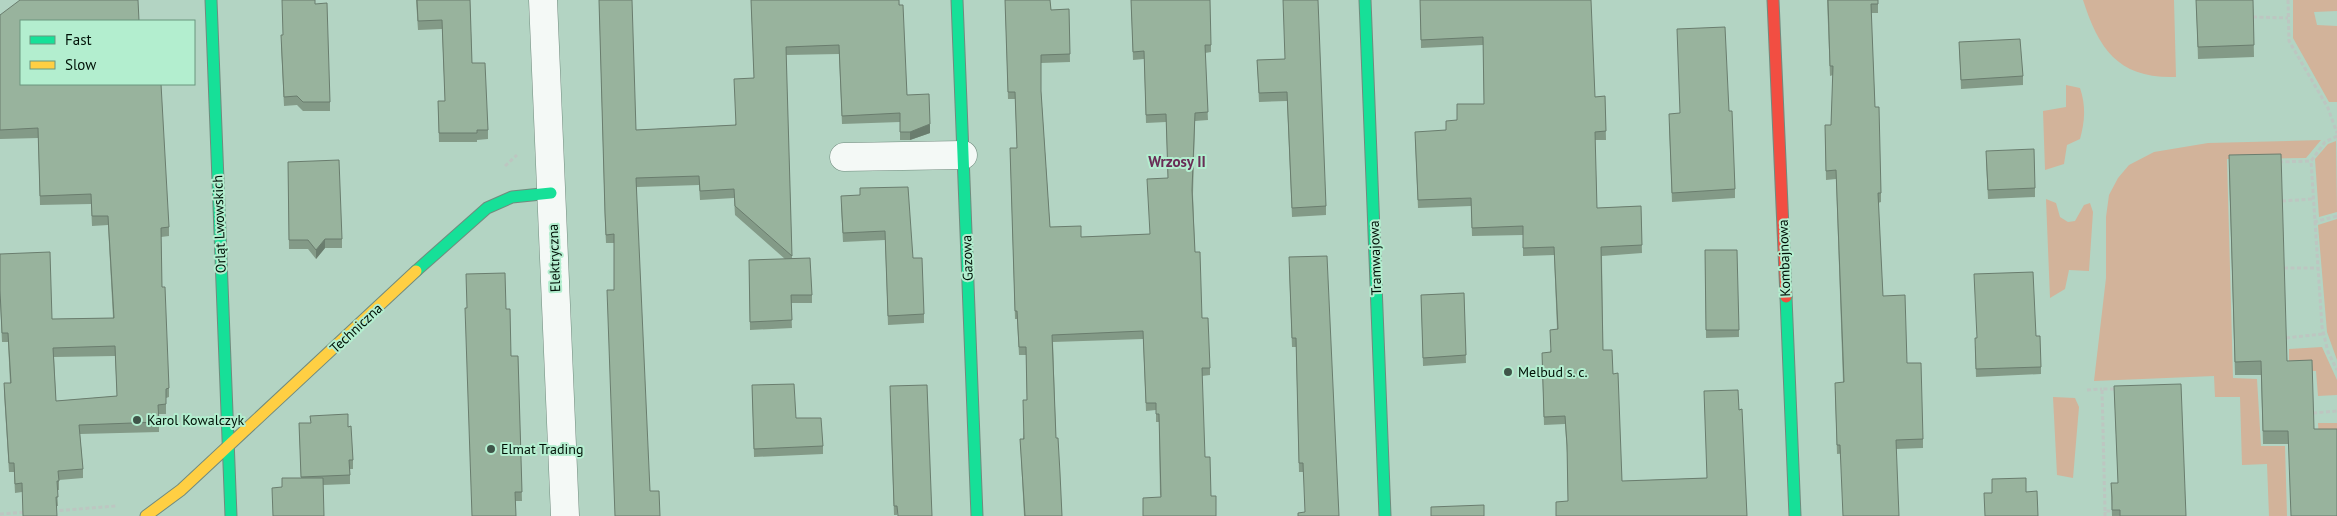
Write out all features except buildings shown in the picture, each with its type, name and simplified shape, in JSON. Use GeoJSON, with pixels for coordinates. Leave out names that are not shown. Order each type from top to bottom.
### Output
{"type":"FeatureCollection","features":[{"type":"Feature","properties":{"kind":"street","name":"Orląt Lwowskich"},"geometry":{"type":"LineString","coordinates":[[211,0],[227,447]]}},
{"type":"Feature","properties":{"kind":"street","name":"Elektryczna"},"geometry":{"type":"LineString","coordinates":[[543,0],[565,516]]}},
{"type":"Feature","properties":{"kind":"street","name":"Gazowa"},"geometry":{"type":"LineString","coordinates":[[957,0],[977,516]]}},
{"type":"Feature","properties":{"kind":"street","name":"Tramwajowa"},"geometry":{"type":"LineString","coordinates":[[1365,0],[1385,516]]}},
{"type":"Feature","properties":{"kind":"street","name":"Kombajnowa"},"geometry":{"type":"LineString","coordinates":[[1773,0],[1795,516]]}},
{"type":"Feature","properties":{"kind":"street"},"geometry":{"type":"LineString","coordinates":[[844,157],[963,155]]}},
{"type":"Feature","properties":{"kind":"street","name":"Techniczna"},"geometry":{"type":"LineString","coordinates":[[146,516],[181,490],[484,210],[508,197],[551,193]]}},
{"type":"Feature","properties":{"kind":"street"},"geometry":{"type":"LineString","coordinates":[[227,447],[231,516]]}},
{"type":"Feature","properties":{"kind":"path"},"geometry":{"type":"LineString","coordinates":[[2288,0],[2289,41],[2328,108],[2337,134],[2325,142],[2311,161],[2323,334],[2337,370]]}},
{"type":"Feature","properties":{"kind":"path"},"geometry":{"type":"LineString","coordinates":[[2253,17],[2288,18]]}},
{"type":"Feature","properties":{"kind":"path"},"geometry":{"type":"LineString","coordinates":[[498,172],[518,154]]}},
{"type":"Feature","properties":{"kind":"path"},"geometry":{"type":"LineString","coordinates":[[2274,162],[2311,161]]}},
{"type":"Feature","properties":{"kind":"path"},"geometry":{"type":"LineString","coordinates":[[2282,201],[2313,199]]}},
{"type":"Feature","properties":{"kind":"path"},"geometry":{"type":"LineString","coordinates":[[2314,222],[2337,216]]}},
{"type":"Feature","properties":{"kind":"path"},"geometry":{"type":"LineString","coordinates":[[2284,268],[2317,268]]}},
{"type":"Feature","properties":{"kind":"path"},"geometry":{"type":"LineString","coordinates":[[2286,338],[2323,334]]}},
{"type":"Feature","properties":{"kind":"path"},"geometry":{"type":"LineString","coordinates":[[2102,389],[2105,516]]}},
{"type":"Feature","properties":{"kind":"path"},"geometry":{"type":"LineString","coordinates":[[2087,390],[2121,389]]}},
{"type":"Feature","properties":{"kind":"path"},"geometry":{"type":"LineString","coordinates":[[2313,412],[2337,411]]}},
{"type":"Feature","properties":{"kind":"path"},"geometry":{"type":"LineString","coordinates":[[49,511],[108,508],[124,504]]}},
{"type":"Feature","properties":{"kind":"path"},"geometry":{"type":"LineString","coordinates":[[2104,511],[2112,510]]}},
{"type":"Feature","properties":{"kind":"path"},"geometry":{"type":"LineString","coordinates":[[0,514],[29,512]]}},
{"type":"Feature","properties":{"kind":"shaded area"},"geometry":{"type":"Polygon","coordinates":[[[2083,0],[2174,0],[2176,77],[2140,73],[2126,67],[2114,58],[2104,47],[2096,33],[2083,0]]]}},
{"type":"Feature","properties":{"kind":"shaded area"},"geometry":{"type":"Polygon","coordinates":[[[2293,0],[2337,0],[2337,11],[2314,12],[2317,25],[2337,26],[2337,102],[2329,102],[2293,38],[2293,0]]]}},
{"type":"Feature","properties":{"kind":"shaded area"},"geometry":{"type":"Polygon","coordinates":[[[2066,85],[2080,88],[2084,107],[2082,132],[2080,139],[2067,145],[2064,164],[2045,170],[2043,111],[2066,107],[2066,85]]]}},
{"type":"Feature","properties":{"kind":"shaded area"},"geometry":{"type":"Polygon","coordinates":[[[2321,140],[2306,158],[2227,159],[2233,378],[2257,379],[2261,446],[2285,446],[2287,516],[2269,516],[2267,464],[2242,465],[2240,397],[2215,397],[2214,376],[2094,381],[2106,278],[2106,217],[2109,195],[2118,178],[2129,165],[2154,152],[2208,143],[2321,140]]]}},
{"type":"Feature","properties":{"kind":"shaded area"},"geometry":{"type":"Polygon","coordinates":[[[2336,141],[2337,212],[2319,217],[2315,159],[2328,144],[2336,141]]]}},
{"type":"Feature","properties":{"kind":"shaded area"},"geometry":{"type":"Polygon","coordinates":[[[2046,199],[2056,203],[2060,217],[2068,222],[2075,221],[2084,205],[2090,203],[2093,212],[2089,271],[2069,270],[2065,289],[2050,298],[2046,199]]]}},
{"type":"Feature","properties":{"kind":"shaded area"},"geometry":{"type":"Polygon","coordinates":[[[2337,219],[2337,360],[2327,332],[2318,225],[2337,219]]]}},
{"type":"Feature","properties":{"kind":"shaded area"},"geometry":{"type":"Polygon","coordinates":[[[2322,347],[2337,380],[2337,395],[2318,396],[2316,371],[2289,371],[2289,349],[2322,347]]]}},
{"type":"Feature","properties":{"kind":"shaded area"},"geometry":{"type":"Polygon","coordinates":[[[2053,397],[2075,398],[2079,407],[2073,478],[2057,475],[2053,397]]]}},
{"type":"Feature","properties":{"kind":"shaded area"},"geometry":{"type":"Polygon","coordinates":[[[2318,423],[2337,423],[2337,438],[2319,440],[2318,423]]]}},
{"type":"Feature","properties":{"kind":"traffic: fast"},"geometry":{"type":"LineString","coordinates":[[211,0],[231,516]]}},
{"type":"Feature","properties":{"kind":"traffic: fast"},"geometry":{"type":"LineString","coordinates":[[957,0],[977,516]]}},
{"type":"Feature","properties":{"kind":"traffic: fast"},"geometry":{"type":"LineString","coordinates":[[1365,0],[1385,516]]}},
{"type":"Feature","properties":{"kind":"traffic: fast"},"geometry":{"type":"LineString","coordinates":[[416,271],[487,208],[512,197],[551,193]]}},
{"type":"Feature","properties":{"kind":"traffic: fast"},"geometry":{"type":"LineString","coordinates":[[1786,297],[1795,516]]}},
{"type":"Feature","properties":{"kind":"traffic: slow"},"geometry":{"type":"LineString","coordinates":[[146,516],[181,490],[416,271]]}},
{"type":"Feature","properties":{"kind":"traffic: jam"},"geometry":{"type":"LineString","coordinates":[[1773,0],[1786,297]]}},
{"type":"Feature","properties":{"kind":"place","name":"Melbud s. c."},"geometry":{"type":"Point","coordinates":[1508,372]}},
{"type":"Feature","properties":{"kind":"place","name":"Karol Kowalczyk"},"geometry":{"type":"Point","coordinates":[137,420]}},
{"type":"Feature","properties":{"kind":"place","name":"Elmat Trading"},"geometry":{"type":"Point","coordinates":[491,449]}},
{"type":"Feature","properties":{"kind":"district","name":"Wrzosy II"},"geometry":{"type":"Point","coordinates":[1177,161]}}]}
